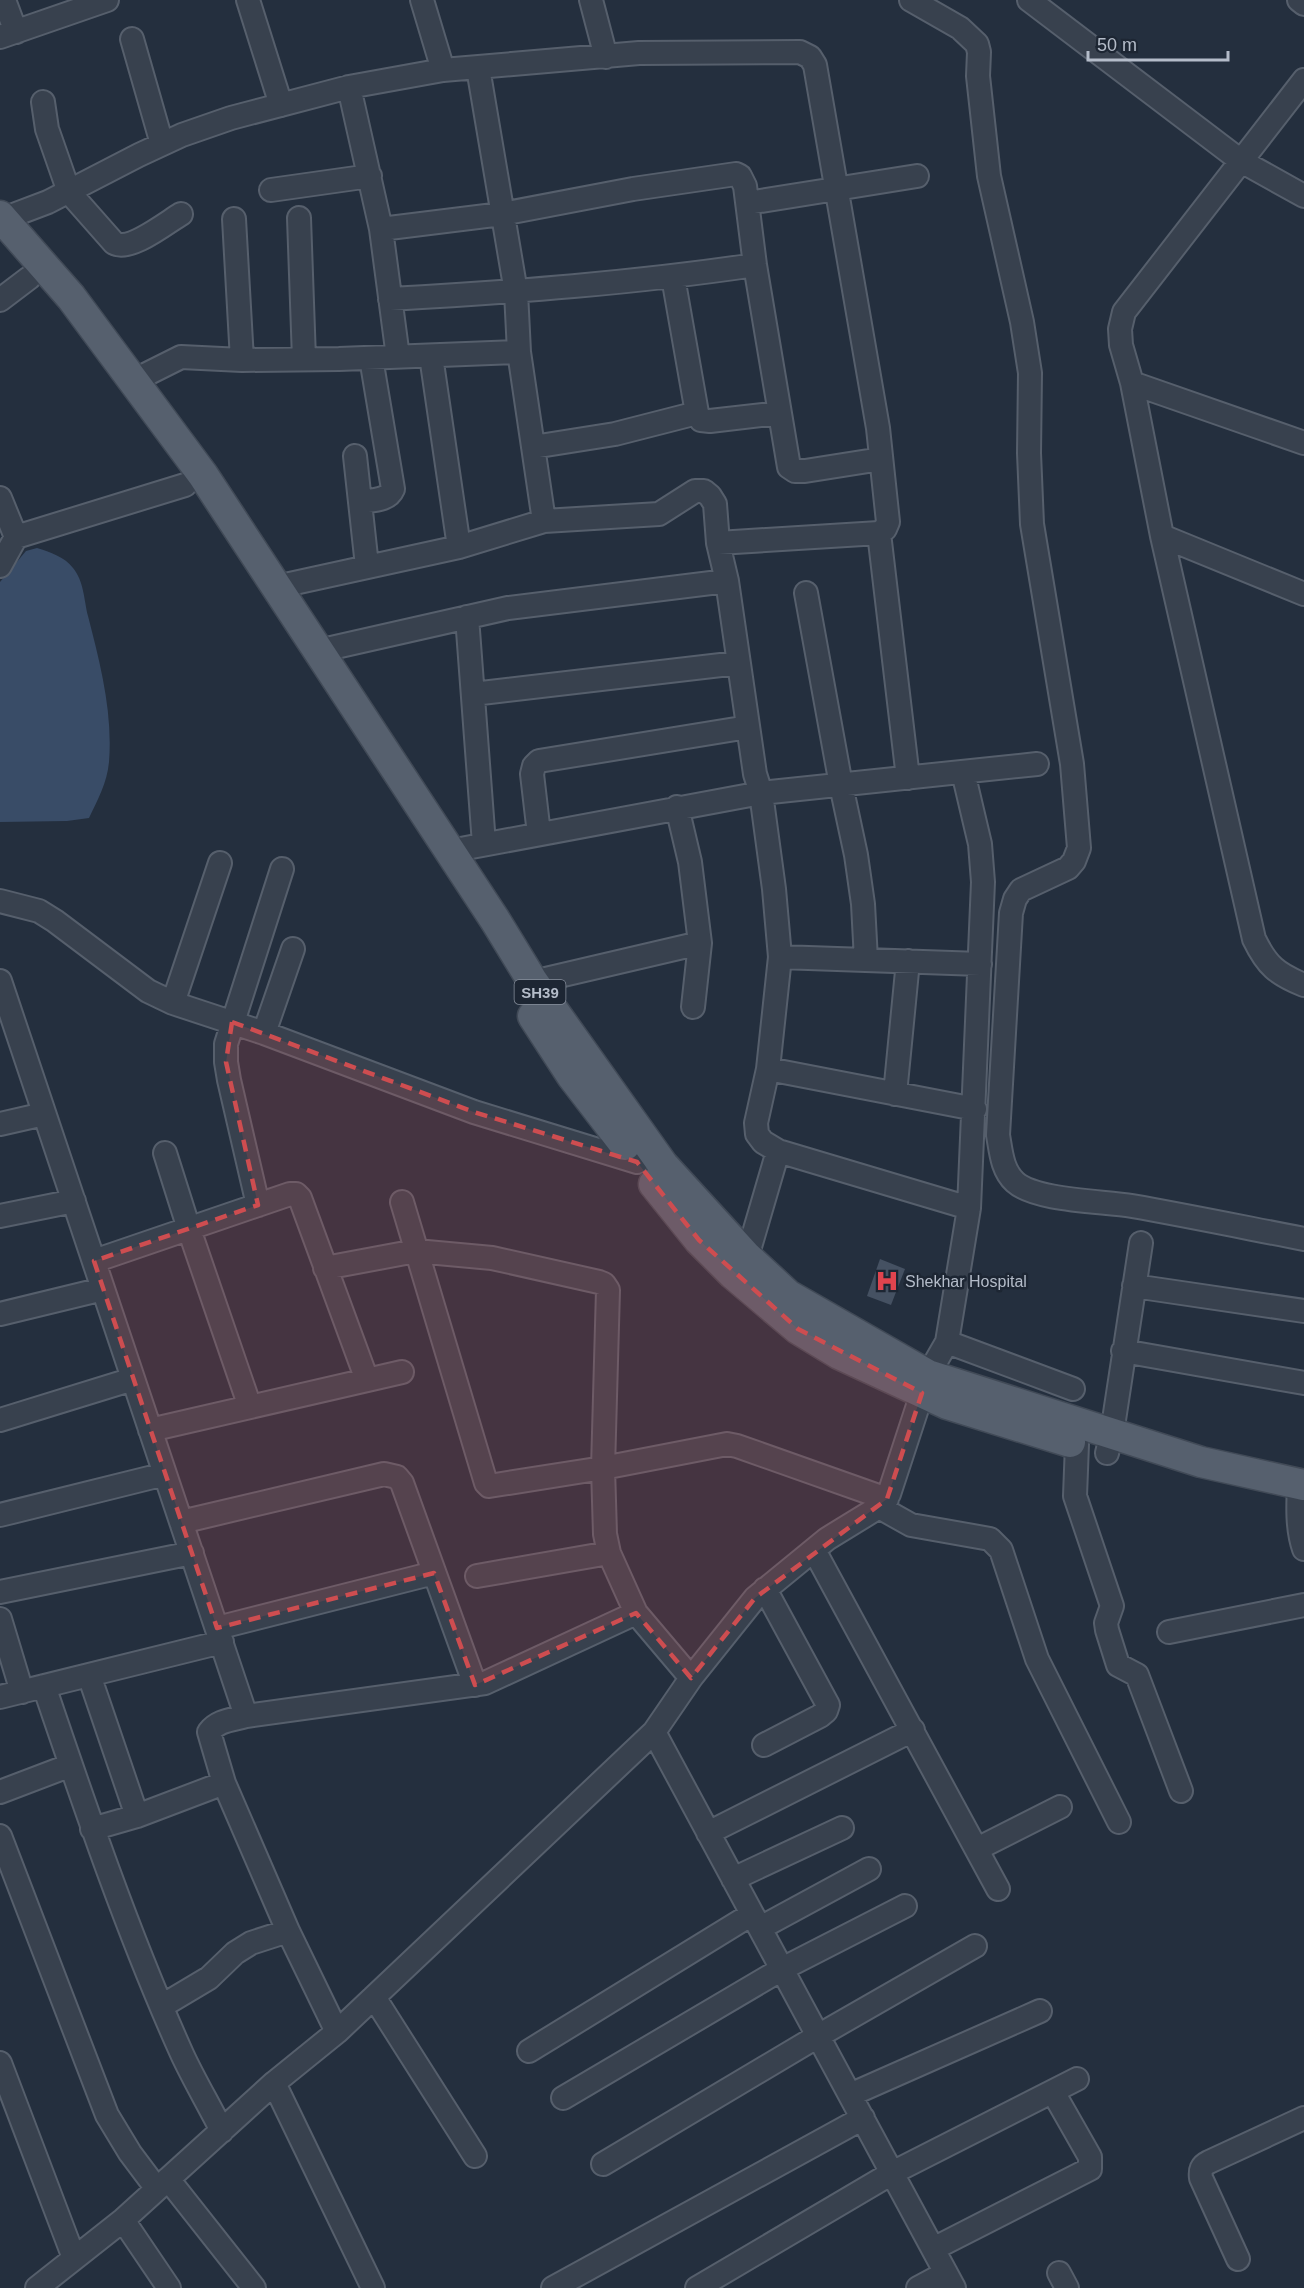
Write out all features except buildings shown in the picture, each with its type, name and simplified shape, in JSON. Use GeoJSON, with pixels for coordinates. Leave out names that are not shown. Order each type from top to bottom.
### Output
{"type":"FeatureCollection","features":[{"type":"Feature","properties":{"kind":"main road","name":"SH39"},"geometry":{"type":"LineString","coordinates":[[1,226],[29,278],[86,348],[300,654],[572,1077],[706,1247],[733,1274],[798,1329],[839,1353],[925,1384],[1109,1443],[1202,1462],[1301,1495]]}},
{"type":"Feature","properties":{"kind":"main road","name":"SH39"},"geometry":{"type":"LineString","coordinates":[[1,226],[71,297],[203,475],[450,851],[533,982],[663,1165],[747,1257],[788,1295],[925,1384],[947,1404],[1077,1444],[1109,1443]]}},
{"type":"Feature","properties":{"kind":"street"},"geometry":{"type":"LineString","coordinates":[[4,0],[8,34],[107,0]]}},
{"type":"Feature","properties":{"kind":"street"},"geometry":{"type":"LineString","coordinates":[[248,0],[281,105]]}},
{"type":"Feature","properties":{"kind":"street"},"geometry":{"type":"LineString","coordinates":[[422,0],[443,70]]}},
{"type":"Feature","properties":{"kind":"street"},"geometry":{"type":"LineString","coordinates":[[591,0],[606,57]]}},
{"type":"Feature","properties":{"kind":"street"},"geometry":{"type":"LineString","coordinates":[[910,0],[965,32],[977,44],[979,52],[978,76],[989,176],[1022,322],[1030,373],[1029,453],[1032,524],[1072,764],[1079,848],[1074,861],[1068,868],[1022,890],[1015,898],[1011,913],[998,1136],[1002,1159],[1007,1171],[1016,1182],[1034,1192],[1130,1206],[1304,1239]]}},
{"type":"Feature","properties":{"kind":"street"},"geometry":{"type":"LineString","coordinates":[[1029,0],[1241,161],[1304,196]]}},
{"type":"Feature","properties":{"kind":"street"},"geometry":{"type":"LineString","coordinates":[[1299,0],[1304,4]]}},
{"type":"Feature","properties":{"kind":"street"},"geometry":{"type":"LineString","coordinates":[[132,39],[162,144]]}},
{"type":"Feature","properties":{"kind":"street"},"geometry":{"type":"LineString","coordinates":[[1,226],[162,144],[231,118],[349,87],[443,70],[606,57],[663,53],[800,52],[810,57],[815,66],[881,459],[888,522],[885,529],[879,533],[718,543]]}},
{"type":"Feature","properties":{"kind":"street"},"geometry":{"type":"LineString","coordinates":[[478,68],[516,292],[519,352],[544,521]]}},
{"type":"Feature","properties":{"kind":"street"},"geometry":{"type":"LineString","coordinates":[[1304,80],[1124,312],[1120,329],[1121,345],[1132,382],[1162,536],[1254,939],[1269,966],[1282,976],[1304,985]]}},
{"type":"Feature","properties":{"kind":"street"},"geometry":{"type":"LineString","coordinates":[[349,87],[381,229],[398,357]]}},
{"type":"Feature","properties":{"kind":"street"},"geometry":{"type":"LineString","coordinates":[[43,102],[47,129],[69,192],[114,243],[118,246],[130,244],[181,214]]}},
{"type":"Feature","properties":{"kind":"street"},"geometry":{"type":"LineString","coordinates":[[381,229],[502,214],[731,174],[740,176],[748,203],[755,265],[789,467],[795,471],[805,471],[881,459]]}},
{"type":"Feature","properties":{"kind":"street"},"geometry":{"type":"LineString","coordinates":[[270,190],[370,176]]}},
{"type":"Feature","properties":{"kind":"street"},"geometry":{"type":"LineString","coordinates":[[748,203],[917,176]]}},
{"type":"Feature","properties":{"kind":"street"},"geometry":{"type":"LineString","coordinates":[[299,218],[304,359]]}},
{"type":"Feature","properties":{"kind":"street"},"geometry":{"type":"LineString","coordinates":[[234,219],[242,360]]}},
{"type":"Feature","properties":{"kind":"street"},"geometry":{"type":"LineString","coordinates":[[390,299],[516,292],[673,277],[755,265]]}},
{"type":"Feature","properties":{"kind":"street"},"geometry":{"type":"LineString","coordinates":[[673,277],[697,413],[701,420],[710,421],[779,413]]}},
{"type":"Feature","properties":{"kind":"street"},"geometry":{"type":"LineString","coordinates":[[0,300],[29,278]]}},
{"type":"Feature","properties":{"kind":"street"},"geometry":{"type":"LineString","coordinates":[[133,381],[181,357],[242,360],[519,352]]}},
{"type":"Feature","properties":{"kind":"street"},"geometry":{"type":"LineString","coordinates":[[431,356],[459,547]]}},
{"type":"Feature","properties":{"kind":"street"},"geometry":{"type":"LineString","coordinates":[[360,502],[384,498],[389,496],[393,489],[372,358]]}},
{"type":"Feature","properties":{"kind":"street"},"geometry":{"type":"LineString","coordinates":[[1132,382],[1304,443]]}},
{"type":"Feature","properties":{"kind":"street"},"geometry":{"type":"LineString","coordinates":[[533,447],[615,434],[697,413]]}},
{"type":"Feature","properties":{"kind":"street"},"geometry":{"type":"LineString","coordinates":[[355,456],[367,566]]}},
{"type":"Feature","properties":{"kind":"street"},"geometry":{"type":"LineString","coordinates":[[0,566],[16,537],[184,485]]}},
{"type":"Feature","properties":{"kind":"street"},"geometry":{"type":"LineString","coordinates":[[276,587],[459,547],[544,521],[659,514],[666,512],[688,494],[704,491],[710,496],[714,504],[718,543],[727,581],[755,774],[761,793],[774,889],[780,957],[768,1069],[756,1124],[757,1134],[764,1142],[778,1151],[969,1209]]}},
{"type":"Feature","properties":{"kind":"street"},"geometry":{"type":"LineString","coordinates":[[0,498],[16,537]]}},
{"type":"Feature","properties":{"kind":"street"},"geometry":{"type":"LineString","coordinates":[[879,533],[909,778]]}},
{"type":"Feature","properties":{"kind":"street"},"geometry":{"type":"LineString","coordinates":[[1162,536],[1304,594]]}},
{"type":"Feature","properties":{"kind":"street"},"geometry":{"type":"LineString","coordinates":[[318,651],[508,608],[727,581]]}},
{"type":"Feature","properties":{"kind":"street"},"geometry":{"type":"LineString","coordinates":[[806,594],[858,864],[866,960]]}},
{"type":"Feature","properties":{"kind":"street"},"geometry":{"type":"LineString","coordinates":[[468,617],[484,844]]}},
{"type":"Feature","properties":{"kind":"street"},"geometry":{"type":"LineString","coordinates":[[473,694],[738,663]]}},
{"type":"Feature","properties":{"kind":"street"},"geometry":{"type":"LineString","coordinates":[[539,834],[532,774],[534,766],[539,761],[748,727]]}},
{"type":"Feature","properties":{"kind":"street"},"geometry":{"type":"LineString","coordinates":[[450,851],[761,793],[1036,764]]}},
{"type":"Feature","properties":{"kind":"street"},"geometry":{"type":"LineString","coordinates":[[37,2288],[123,2220],[274,2083],[337,2032],[654,1732],[691,1678],[741,1613],[765,1589],[827,1539],[883,1503],[925,1384],[947,1342],[969,1209],[983,882],[980,844],[963,772]]}},
{"type":"Feature","properties":{"kind":"street"},"geometry":{"type":"LineString","coordinates":[[677,807],[690,862],[700,943],[693,1007]]}},
{"type":"Feature","properties":{"kind":"street"},"geometry":{"type":"LineString","coordinates":[[172,1003],[220,863]]}},
{"type":"Feature","properties":{"kind":"street"},"geometry":{"type":"LineString","coordinates":[[258,1205],[226,1062],[226,1044],[282,869]]}},
{"type":"Feature","properties":{"kind":"street"},"geometry":{"type":"LineString","coordinates":[[0,901],[39,911],[148,991],[172,1003],[264,1033],[474,1112],[637,1162]]}},
{"type":"Feature","properties":{"kind":"street"},"geometry":{"type":"LineString","coordinates":[[533,982],[700,943]]}},
{"type":"Feature","properties":{"kind":"street"},"geometry":{"type":"LineString","coordinates":[[264,1033],[293,949]]}},
{"type":"Feature","properties":{"kind":"street"},"geometry":{"type":"LineString","coordinates":[[780,957],[980,964]]}},
{"type":"Feature","properties":{"kind":"street"},"geometry":{"type":"LineString","coordinates":[[895,1094],[908,961]]}},
{"type":"Feature","properties":{"kind":"street"},"geometry":{"type":"LineString","coordinates":[[0,981],[246,1716]]}},
{"type":"Feature","properties":{"kind":"street"},"geometry":{"type":"LineString","coordinates":[[768,1069],[975,1109]]}},
{"type":"Feature","properties":{"kind":"street"},"geometry":{"type":"LineString","coordinates":[[0,1124],[44,1114]]}},
{"type":"Feature","properties":{"kind":"street"},"geometry":{"type":"LineString","coordinates":[[747,1257],[778,1151]]}},
{"type":"Feature","properties":{"kind":"street"},"geometry":{"type":"LineString","coordinates":[[165,1153],[250,1407]]}},
{"type":"Feature","properties":{"kind":"street"},"geometry":{"type":"LineString","coordinates":[[94,1261],[296,1194],[300,1198],[367,1380]]}},
{"type":"Feature","properties":{"kind":"street"},"geometry":{"type":"LineString","coordinates":[[0,1216],[74,1202]]}},
{"type":"Feature","properties":{"kind":"street"},"geometry":{"type":"LineString","coordinates":[[402,1202],[486,1483],[489,1486],[603,1468],[727,1444],[883,1503],[911,1525],[990,1539],[1001,1550],[1037,1659],[1119,1822]]}},
{"type":"Feature","properties":{"kind":"street"},"geometry":{"type":"LineString","coordinates":[[1109,1443],[1141,1243]]}},
{"type":"Feature","properties":{"kind":"street"},"geometry":{"type":"LineString","coordinates":[[325,1268],[416,1251],[492,1258],[599,1282],[607,1286],[609,1290],[608,1345],[603,1468],[605,1534],[609,1553],[636,1613],[691,1678]]}},
{"type":"Feature","properties":{"kind":"street"},"geometry":{"type":"LineString","coordinates":[[1134,1286],[1304,1311]]}},
{"type":"Feature","properties":{"kind":"street"},"geometry":{"type":"LineString","coordinates":[[0,1314],[103,1289]]}},
{"type":"Feature","properties":{"kind":"street"},"geometry":{"type":"LineString","coordinates":[[947,1342],[1073,1389]]}},
{"type":"Feature","properties":{"kind":"street"},"geometry":{"type":"LineString","coordinates":[[1123,1351],[1304,1383]]}},
{"type":"Feature","properties":{"kind":"street"},"geometry":{"type":"LineString","coordinates":[[150,1430],[402,1372]]}},
{"type":"Feature","properties":{"kind":"street"},"geometry":{"type":"LineString","coordinates":[[0,1420],[133,1379]]}},
{"type":"Feature","properties":{"kind":"street"},"geometry":{"type":"LineString","coordinates":[[1077,1444],[1075,1496],[1112,1606],[1106,1623],[1107,1629],[1118,1665],[1137,1675],[1181,1791]]}},
{"type":"Feature","properties":{"kind":"street"},"geometry":{"type":"LineString","coordinates":[[0,1515],[165,1473]]}},
{"type":"Feature","properties":{"kind":"street"},"geometry":{"type":"LineString","coordinates":[[181,1522],[384,1474],[397,1477],[402,1483],[475,1685]]}},
{"type":"Feature","properties":{"kind":"street"},"geometry":{"type":"LineString","coordinates":[[1301,1495],[1301,1540],[1304,1550]]}},
{"type":"Feature","properties":{"kind":"street"},"geometry":{"type":"LineString","coordinates":[[814,1550],[998,1889]]}},
{"type":"Feature","properties":{"kind":"street"},"geometry":{"type":"LineString","coordinates":[[0,1592],[192,1552]]}},
{"type":"Feature","properties":{"kind":"street"},"geometry":{"type":"LineString","coordinates":[[477,1576],[609,1553]]}},
{"type":"Feature","properties":{"kind":"street"},"geometry":{"type":"LineString","coordinates":[[0,1697],[89,1675],[434,1573]]}},
{"type":"Feature","properties":{"kind":"street"},"geometry":{"type":"LineString","coordinates":[[765,1589],[828,1705],[826,1711],[820,1716],[765,1745]]}},
{"type":"Feature","properties":{"kind":"street"},"geometry":{"type":"LineString","coordinates":[[1168,1632],[1304,1605]]}},
{"type":"Feature","properties":{"kind":"street"},"geometry":{"type":"LineString","coordinates":[[337,2032],[288,1931],[224,1782],[209,1732],[221,1722],[246,1716],[485,1683],[636,1613]]}},
{"type":"Feature","properties":{"kind":"street"},"geometry":{"type":"LineString","coordinates":[[0,1619],[71,1765],[92,1829],[162,2006],[183,2055],[222,2131]]}},
{"type":"Feature","properties":{"kind":"street"},"geometry":{"type":"LineString","coordinates":[[89,1675],[137,1816]]}},
{"type":"Feature","properties":{"kind":"street"},"geometry":{"type":"LineString","coordinates":[[708,1833],[913,1730]]}},
{"type":"Feature","properties":{"kind":"street"},"geometry":{"type":"LineString","coordinates":[[654,1732],[950,2280],[918,2288]]}},
{"type":"Feature","properties":{"kind":"street"},"geometry":{"type":"LineString","coordinates":[[0,1792],[71,1765]]}},
{"type":"Feature","properties":{"kind":"street"},"geometry":{"type":"LineString","coordinates":[[92,1829],[137,1816],[224,1782]]}},
{"type":"Feature","properties":{"kind":"street"},"geometry":{"type":"LineString","coordinates":[[977,1849],[1060,1808]]}},
{"type":"Feature","properties":{"kind":"street"},"geometry":{"type":"LineString","coordinates":[[733,1879],[842,1828]]}},
{"type":"Feature","properties":{"kind":"street"},"geometry":{"type":"LineString","coordinates":[[0,1836],[107,2115],[130,2153],[162,2184],[254,2288]]}},
{"type":"Feature","properties":{"kind":"street"},"geometry":{"type":"LineString","coordinates":[[529,2051],[756,1921],[868,1869]]}},
{"type":"Feature","properties":{"kind":"street"},"geometry":{"type":"LineString","coordinates":[[563,2098],[782,1969],[905,1906]]}},
{"type":"Feature","properties":{"kind":"street"},"geometry":{"type":"LineString","coordinates":[[162,2006],[209,1978],[235,1953],[251,1943],[288,1931]]}},
{"type":"Feature","properties":{"kind":"street"},"geometry":{"type":"LineString","coordinates":[[603,2164],[975,1946]]}},
{"type":"Feature","properties":{"kind":"street"},"geometry":{"type":"LineString","coordinates":[[374,1997],[475,2156]]}},
{"type":"Feature","properties":{"kind":"street"},"geometry":{"type":"LineString","coordinates":[[850,2095],[1040,2011]]}},
{"type":"Feature","properties":{"kind":"street"},"geometry":{"type":"LineString","coordinates":[[1,2069],[74,2258]]}},
{"type":"Feature","properties":{"kind":"street"},"geometry":{"type":"LineString","coordinates":[[697,2288],[892,2173],[1077,2079]]}},
{"type":"Feature","properties":{"kind":"street"},"geometry":{"type":"LineString","coordinates":[[274,2083],[373,2288]]}},
{"type":"Feature","properties":{"kind":"street"},"geometry":{"type":"LineString","coordinates":[[933,2249],[1090,2169],[1090,2157],[1053,2092]]}},
{"type":"Feature","properties":{"kind":"street"},"geometry":{"type":"LineString","coordinates":[[553,2288],[590,2279],[863,2118]]}},
{"type":"Feature","properties":{"kind":"street"},"geometry":{"type":"LineString","coordinates":[[1238,2259],[1201,2178],[1200,2170],[1209,2162],[1304,2118]]}},
{"type":"Feature","properties":{"kind":"street"},"geometry":{"type":"LineString","coordinates":[[123,2220],[169,2288]]}},
{"type":"Feature","properties":{"kind":"highlighted area"},"geometry":{"type":"Polygon","coordinates":[[[232,1022],[474,1112],[637,1162],[699,1240],[798,1329],[922,1393],[887,1499],[755,1598],[691,1678],[636,1613],[475,1685],[434,1573],[217,1628],[94,1261],[258,1205],[226,1062],[232,1022]]]}},
{"type":"Feature","properties":{"kind":"water"},"geometry":{"type":"Polygon","coordinates":[[[37,548],[52,553],[70,564],[82,585],[107,706],[110,743],[108,770],[89,818],[67,821],[0,822],[0,582],[26,551],[37,548]]]}},
{"type":"Feature","properties":{"kind":"place","name":"Shekhar Hospital"},"geometry":{"type":"Point","coordinates":[887,1281]}}]}
